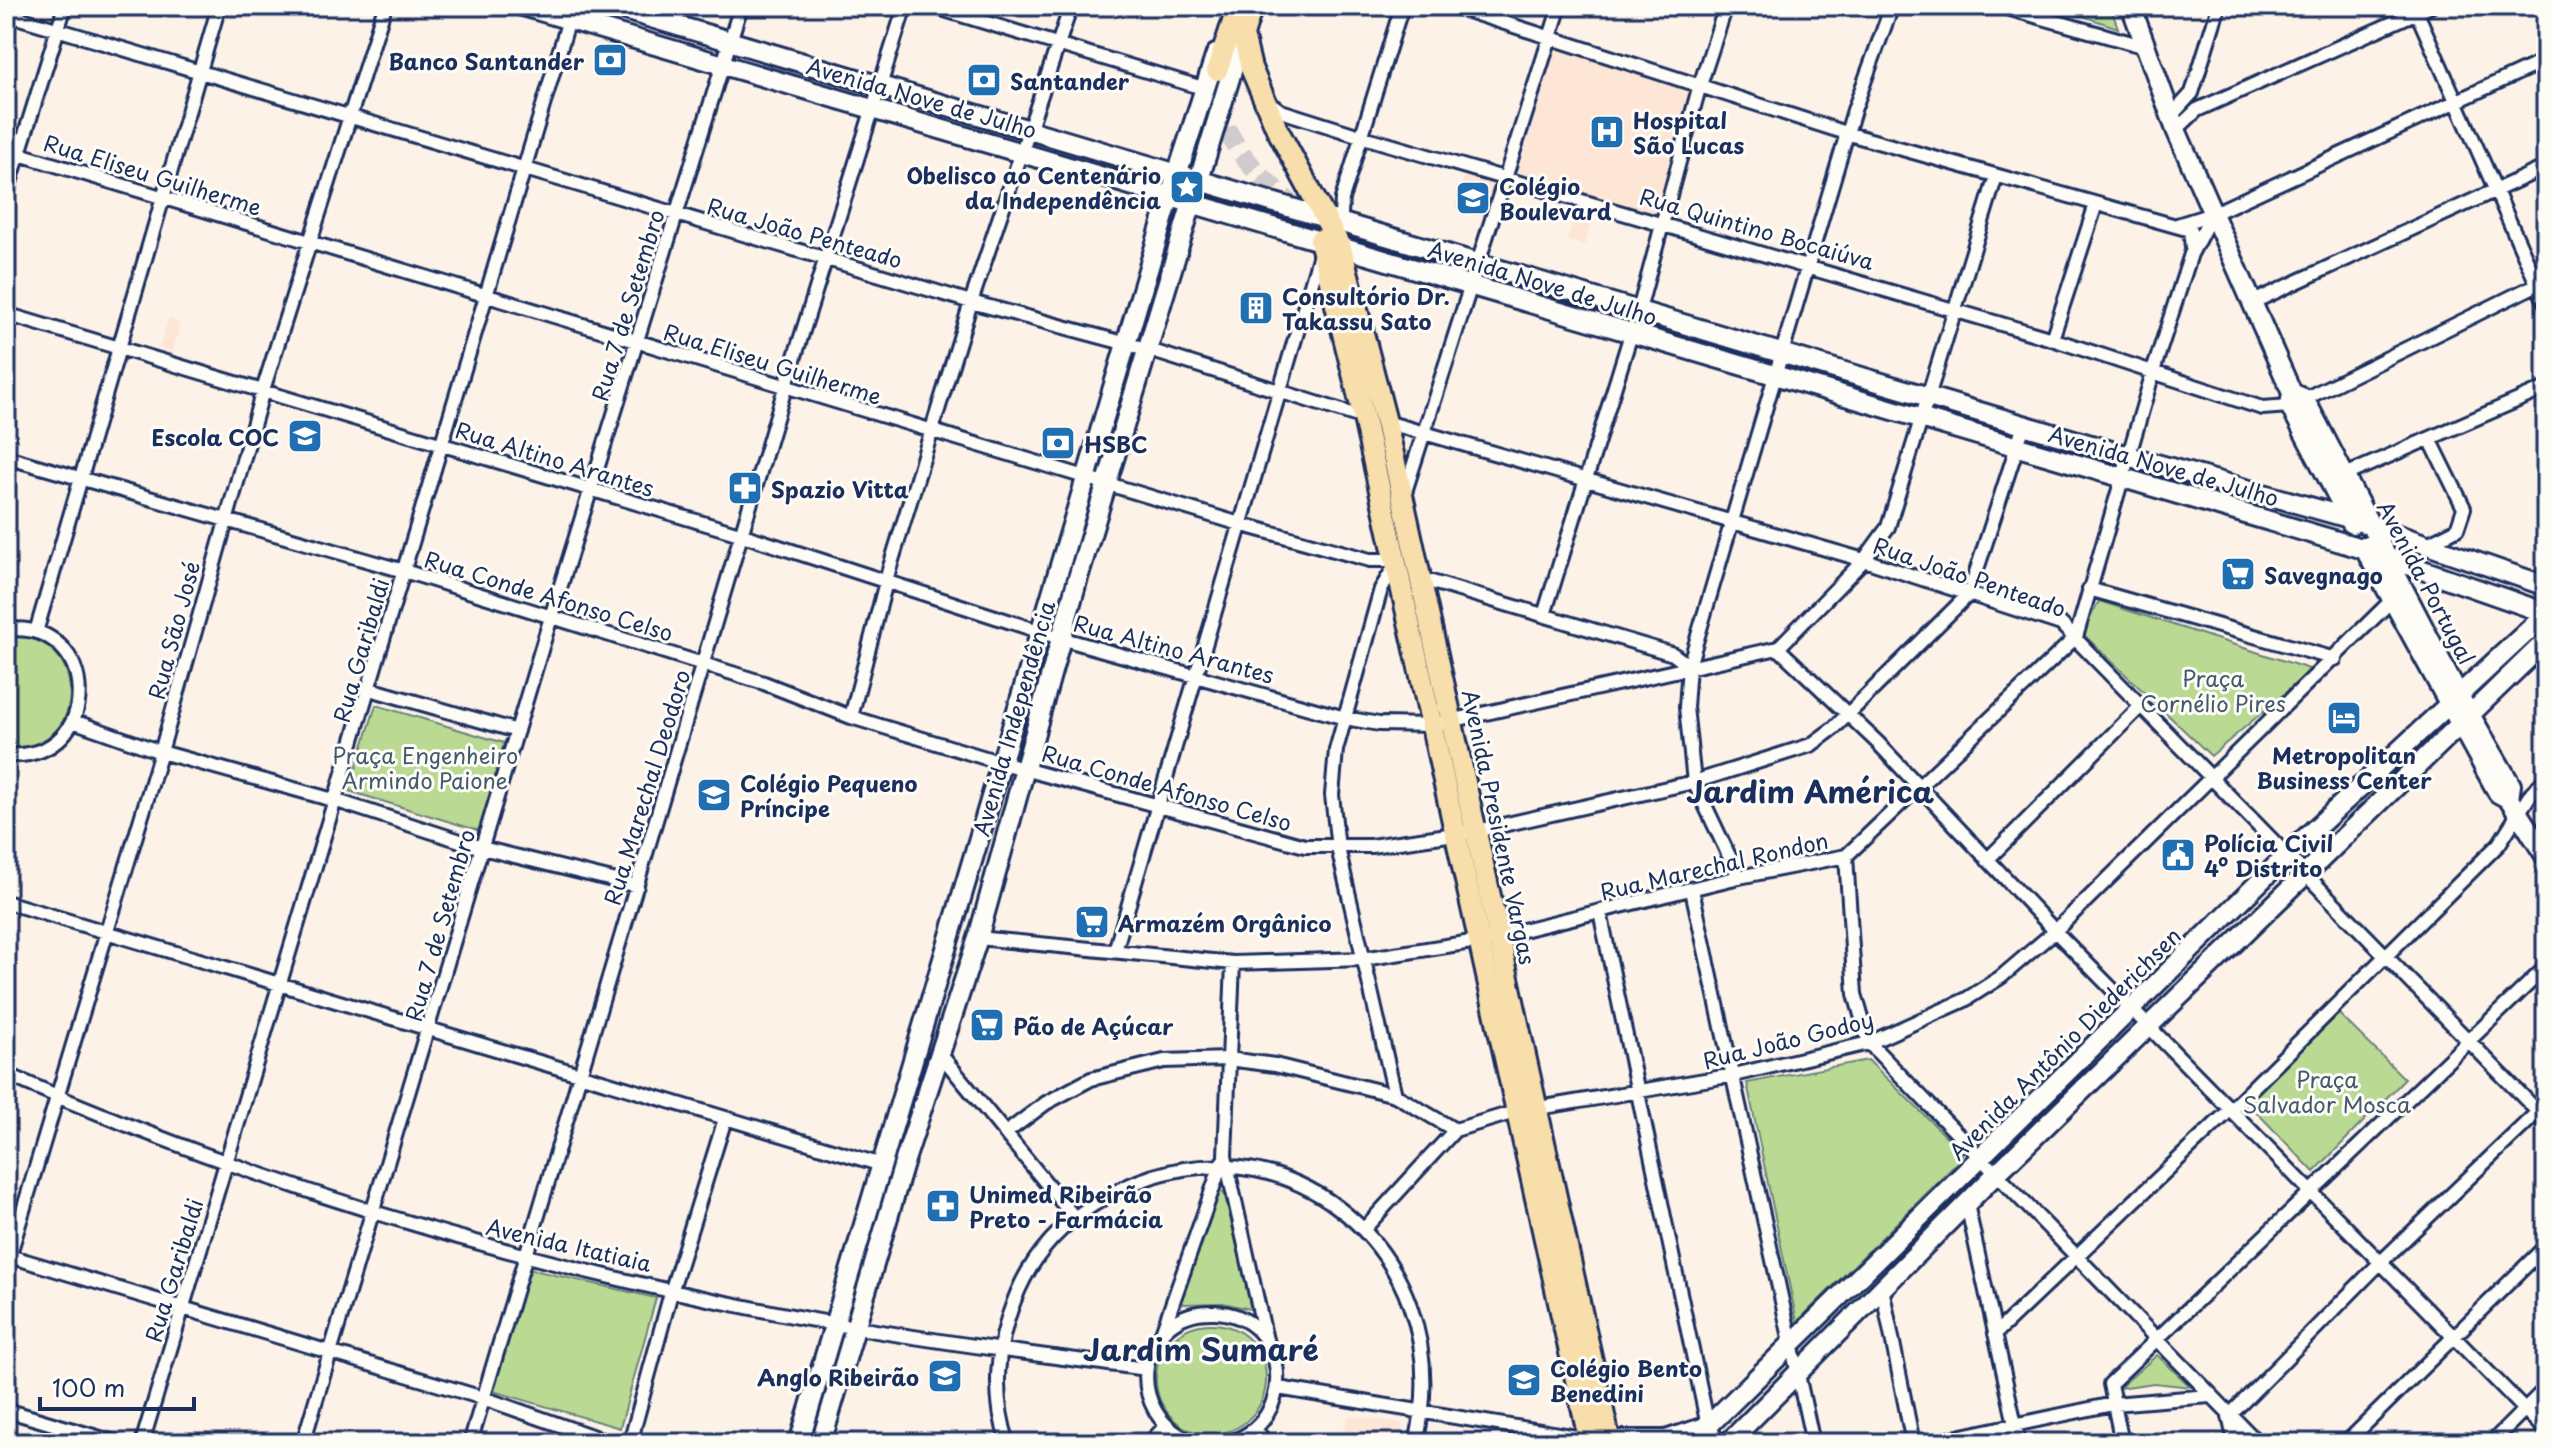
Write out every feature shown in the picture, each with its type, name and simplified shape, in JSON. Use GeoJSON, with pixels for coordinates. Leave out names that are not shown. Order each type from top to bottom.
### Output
{"type":"FeatureCollection","features":[{"type":"Feature","properties":{"kind":"main road","name":"Avenida Nove de Julho"},"geometry":{"type":"LineString","coordinates":[[523,6],[571,13],[722,64],[2365,550],[2546,614]]}},
{"type":"Feature","properties":{"kind":"main road","name":"Avenida Nove de Julho"},"geometry":{"type":"LineString","coordinates":[[611,6],[731,39],[2128,456],[2349,518],[2546,586]]}},
{"type":"Feature","properties":{"kind":"main road","name":"Avenida Independência"},"geometry":{"type":"LineString","coordinates":[[799,1443],[1170,196],[1231,6]]}},
{"type":"Feature","properties":{"kind":"main road"},"geometry":{"type":"LineString","coordinates":[[1217,70],[1239,6]]}},
{"type":"Feature","properties":{"kind":"main road","name":"Avenida Independência"},"geometry":{"type":"LineString","coordinates":[[821,1443],[905,1160],[978,938],[1027,769],[1060,638],[1252,6]]}},
{"type":"Feature","properties":{"kind":"main road","name":"Avenida Portugal"},"geometry":{"type":"LineString","coordinates":[[2131,6],[2212,214],[2349,518],[2391,601],[2453,698]]}},
{"type":"Feature","properties":{"kind":"main road"},"geometry":{"type":"LineString","coordinates":[[1243,35],[1264,99],[1332,219],[1328,245]]}},
{"type":"Feature","properties":{"kind":"main road","name":"Avenida Presidente Vargas"},"geometry":{"type":"LineString","coordinates":[[1328,245],[1394,563],[1476,831],[1488,938],[1515,1112],[1589,1441]]}},
{"type":"Feature","properties":{"kind":"main road","name":"Avenida Presidente Vargas"},"geometry":{"type":"LineString","coordinates":[[1328,245],[1386,422],[1422,579],[1455,835],[1538,1108],[1610,1442]]}},
{"type":"Feature","properties":{"kind":"main road"},"geometry":{"type":"LineString","coordinates":[[1347,301],[1396,519],[1394,563]]}},
{"type":"Feature","properties":{"kind":"main road","name":"Avenida Portugal"},"geometry":{"type":"LineString","coordinates":[[2295,399],[2345,475],[2498,793],[2514,807],[2546,857]]}},
{"type":"Feature","properties":{"kind":"main road","name":"Avenida Antônio Diederichsen"},"geometry":{"type":"LineString","coordinates":[[1589,1441],[1666,1440],[1708,1426],[2289,853],[2546,614]]}},
{"type":"Feature","properties":{"kind":"main road","name":"Avenida Antônio Diederichsen"},"geometry":{"type":"LineString","coordinates":[[1728,1443],[1996,1174],[2546,641]]}},
{"type":"Feature","properties":{"kind":"street"},"geometry":{"type":"LineString","coordinates":[[6,195],[12,152],[65,6]]}},
{"type":"Feature","properties":{"kind":"street"},"geometry":{"type":"LineString","coordinates":[[36,632],[219,6]]}},
{"type":"Feature","properties":{"kind":"street","name":"Rua São José"},"geometry":{"type":"LineString","coordinates":[[7,1259],[161,752],[263,390],[385,6]]}},
{"type":"Feature","properties":{"kind":"street","name":"Rua 7 de Setembro"},"geometry":{"type":"LineString","coordinates":[[303,1443],[430,1029],[551,617],[741,6]]}},
{"type":"Feature","properties":{"kind":"street","name":"Rua Marechal Deodoro"},"geometry":{"type":"LineString","coordinates":[[470,1443],[785,388],[905,6]]}},
{"type":"Feature","properties":{"kind":"street"},"geometry":{"type":"LineString","coordinates":[[931,6],[1206,89]]}},
{"type":"Feature","properties":{"kind":"street"},"geometry":{"type":"LineString","coordinates":[[851,717],[887,581],[971,302],[1071,6]]}},
{"type":"Feature","properties":{"kind":"street"},"geometry":{"type":"LineString","coordinates":[[1332,219],[1342,199],[1402,6]]}},
{"type":"Feature","properties":{"kind":"street"},"geometry":{"type":"LineString","coordinates":[[1452,6],[1849,134],[2170,227],[2190,230],[2191,254]]}},
{"type":"Feature","properties":{"kind":"street"},"geometry":{"type":"LineString","coordinates":[[1403,498],[1560,6]]}},
{"type":"Feature","properties":{"kind":"street"},"geometry":{"type":"LineString","coordinates":[[1639,310],[1660,226],[1726,6]]}},
{"type":"Feature","properties":{"kind":"street"},"geometry":{"type":"LineString","coordinates":[[1739,877],[1694,782],[1686,707],[1689,666],[1807,266],[1892,6]]}},
{"type":"Feature","properties":{"kind":"street"},"geometry":{"type":"LineString","coordinates":[[2000,6],[2044,12],[2146,47]]}},
{"type":"Feature","properties":{"kind":"street"},"geometry":{"type":"LineString","coordinates":[[2174,123],[2192,93],[2219,6]]}},
{"type":"Feature","properties":{"kind":"street"},"geometry":{"type":"LineString","coordinates":[[2174,123],[2415,10],[2431,6]]}},
{"type":"Feature","properties":{"kind":"street"},"geometry":{"type":"LineString","coordinates":[[2415,10],[2542,282],[2546,304]]}},
{"type":"Feature","properties":{"kind":"street","name":"Rua Garibaldi"},"geometry":{"type":"LineString","coordinates":[[142,1443],[571,13]]}},
{"type":"Feature","properties":{"kind":"street","name":"Rua João Penteado"},"geometry":{"type":"LineString","coordinates":[[6,14],[971,302],[1127,343],[1364,418]]}},
{"type":"Feature","properties":{"kind":"street"},"geometry":{"type":"LineString","coordinates":[[2170,227],[2212,214],[2546,60]]}},
{"type":"Feature","properties":{"kind":"street"},"geometry":{"type":"LineString","coordinates":[[2192,93],[2197,110]]}},
{"type":"Feature","properties":{"kind":"street","name":"Rua Quintino Bocaiúva"},"geometry":{"type":"LineString","coordinates":[[1264,99],[1281,111],[1505,181],[2052,339],[2262,408],[2295,399]]}},
{"type":"Feature","properties":{"kind":"street","name":"Rua Eliseu Guilherme"},"geometry":{"type":"LineString","coordinates":[[12,152],[1240,524],[1370,560],[1394,563]]}},
{"type":"Feature","properties":{"kind":"street"},"geometry":{"type":"LineString","coordinates":[[2251,303],[2546,167]]}},
{"type":"Feature","properties":{"kind":"street"},"geometry":{"type":"LineString","coordinates":[[1996,176],[1888,527],[1864,560],[1778,648],[1848,714],[2055,931],[2546,1431]]}},
{"type":"Feature","properties":{"kind":"street"},"geometry":{"type":"LineString","coordinates":[[2052,339],[2096,204]]}},
{"type":"Feature","properties":{"kind":"street"},"geometry":{"type":"LineString","coordinates":[[2076,637],[2153,370],[2191,254],[2212,214]]}},
{"type":"Feature","properties":{"kind":"street"},"geometry":{"type":"LineString","coordinates":[[1115,951],[1278,390],[1328,245]]}},
{"type":"Feature","properties":{"kind":"street"},"geometry":{"type":"LineString","coordinates":[[2295,399],[2542,282]]}},
{"type":"Feature","properties":{"kind":"street","name":"Rua Altino Arantes"},"geometry":{"type":"LineString","coordinates":[[6,314],[590,492],[743,535],[1060,638],[1345,718],[1379,724],[1442,724],[1778,648]]}},
{"type":"Feature","properties":{"kind":"street"},"geometry":{"type":"LineString","coordinates":[[1544,615],[1631,334]]}},
{"type":"Feature","properties":{"kind":"street"},"geometry":{"type":"LineString","coordinates":[[2345,475],[2546,388]]}},
{"type":"Feature","properties":{"kind":"street","name":"Rua João Penteado"},"geometry":{"type":"LineString","coordinates":[[1386,422],[1864,560],[2061,624],[2209,779],[2289,853],[2466,1041],[2543,1112]]}},
{"type":"Feature","properties":{"kind":"street","name":"Rua Conde Afonso Celso"},"geometry":{"type":"LineString","coordinates":[[6,457],[404,571],[1002,763],[1305,846],[1338,848],[1476,831],[1694,782],[1811,745],[1848,714],[1969,594],[2024,425]]}},
{"type":"Feature","properties":{"kind":"street"},"geometry":{"type":"LineString","coordinates":[[2425,545],[2457,529],[2464,508],[2430,439]]}},
{"type":"Feature","properties":{"kind":"street"},"geometry":{"type":"LineString","coordinates":[[1394,563],[1381,589],[1336,750],[1332,795],[1338,848],[1395,1095]]}},
{"type":"Feature","properties":{"kind":"street"},"geometry":{"type":"LineString","coordinates":[[1422,579],[1673,654],[1689,666]]}},
{"type":"Feature","properties":{"kind":"street"},"geometry":{"type":"LineString","coordinates":[[2089,589],[2335,659]]}},
{"type":"Feature","properties":{"kind":"street","name":"Rua João Godoy"},"geometry":{"type":"LineString","coordinates":[[1455,1130],[1515,1112],[1734,1075],[1869,1043],[1965,1000],[2001,977],[2055,931],[2391,601]]}},
{"type":"Feature","properties":{"kind":"street"},"geometry":{"type":"LineString","coordinates":[[6,630],[36,632],[66,652],[80,686],[73,721],[60,739],[43,751],[21,756],[6,755]]}},
{"type":"Feature","properties":{"kind":"street","name":"Rua Marechal Rondon"},"geometry":{"type":"LineString","coordinates":[[978,938],[1233,963],[1363,959],[1488,938],[1739,877],[1846,856],[2076,637]]}},
{"type":"Feature","properties":{"kind":"street"},"geometry":{"type":"LineString","coordinates":[[1669,671],[1673,654]]}},
{"type":"Feature","properties":{"kind":"street"},"geometry":{"type":"LineString","coordinates":[[370,689],[517,731]]}},
{"type":"Feature","properties":{"kind":"street"},"geometry":{"type":"LineString","coordinates":[[1987,860],[2139,708]]}},
{"type":"Feature","properties":{"kind":"street"},"geometry":{"type":"LineString","coordinates":[[73,721],[161,752],[337,801],[482,848],[637,886]]}},
{"type":"Feature","properties":{"kind":"street"},"geometry":{"type":"LineString","coordinates":[[1995,1334],[2232,1108],[2499,844],[2514,807],[2546,779]]}},
{"type":"Feature","properties":{"kind":"street"},"geometry":{"type":"LineString","coordinates":[[1846,856],[1855,994],[1869,1043],[2258,1443]]}},
{"type":"Feature","properties":{"kind":"street"},"geometry":{"type":"LineString","coordinates":[[1692,890],[1813,1443]]}},
{"type":"Feature","properties":{"kind":"street"},"geometry":{"type":"LineString","coordinates":[[6,902],[882,1165]]}},
{"type":"Feature","properties":{"kind":"street"},"geometry":{"type":"LineString","coordinates":[[1600,912],[1708,1426],[1720,1443]]}},
{"type":"Feature","properties":{"kind":"street"},"geometry":{"type":"LineString","coordinates":[[1227,1443],[1255,1429],[1266,1418],[1278,1388],[1277,1363],[1266,1340],[1224,1164],[1233,963]]}},
{"type":"Feature","properties":{"kind":"street"},"geometry":{"type":"LineString","coordinates":[[2122,1443],[2110,1384],[2546,967]]}},
{"type":"Feature","properties":{"kind":"street"},"geometry":{"type":"LineString","coordinates":[[941,1055],[1074,1217]]}},
{"type":"Feature","properties":{"kind":"street"},"geometry":{"type":"LineString","coordinates":[[1007,1132],[1046,1103],[1091,1079],[1164,1061],[1228,1059],[1275,1065],[1395,1095],[1455,1130],[1364,1229]]}},
{"type":"Feature","properties":{"kind":"street","name":"Avenida Itatiaia"},"geometry":{"type":"LineString","coordinates":[[6,1074],[56,1097],[226,1163],[372,1213],[526,1256],[855,1328],[1146,1369]]}},
{"type":"Feature","properties":{"kind":"street"},"geometry":{"type":"LineString","coordinates":[[2229,1416],[2381,1262],[2543,1112]]}},
{"type":"Feature","properties":{"kind":"street"},"geometry":{"type":"LineString","coordinates":[[630,1443],[672,1289],[725,1119]]}},
{"type":"Feature","properties":{"kind":"street"},"geometry":{"type":"LineString","coordinates":[[1196,1443],[1165,1427],[1148,1400],[1146,1369],[1224,1164]]}},
{"type":"Feature","properties":{"kind":"street"},"geometry":{"type":"LineString","coordinates":[[1008,1443],[998,1389],[1000,1349],[1007,1319],[1033,1263],[1074,1217],[1118,1188],[1168,1172],[1224,1164],[1302,1186],[1335,1205],[1364,1229],[1389,1260],[1409,1296],[1417,1321],[1426,1374],[1423,1415],[1416,1443]]}},
{"type":"Feature","properties":{"kind":"street"},"geometry":{"type":"LineString","coordinates":[[1967,1204],[2019,1443]]}},
{"type":"Feature","properties":{"kind":"street"},"geometry":{"type":"LineString","coordinates":[[2346,1443],[2546,1246]]}},
{"type":"Feature","properties":{"kind":"street"},"geometry":{"type":"LineString","coordinates":[[7,1259],[182,1307],[483,1398],[611,1443]]}},
{"type":"Feature","properties":{"kind":"street"},"geometry":{"type":"LineString","coordinates":[[1882,1288],[1913,1443]]}},
{"type":"Feature","properties":{"kind":"street"},"geometry":{"type":"LineString","coordinates":[[1161,1336],[1185,1318],[1215,1312],[1235,1316],[1252,1326],[1266,1340]]}},
{"type":"Feature","properties":{"kind":"street"},"geometry":{"type":"LineString","coordinates":[[1278,1388],[1589,1441]]}},
{"type":"Feature","properties":{"kind":"street"},"geometry":{"type":"LineString","coordinates":[[2491,1443],[2546,1388]]}},
{"type":"Feature","properties":{"kind":"street"},"geometry":{"type":"LineString","coordinates":[[1929,1443],[2113,1404],[2210,1396]]}},
{"type":"Feature","properties":{"kind":"street"},"geometry":{"type":"LineString","coordinates":[[6,1410],[117,1443]]}},
{"type":"Feature","properties":{"kind":"street"},"geometry":{"type":"LineString","coordinates":[[2229,1416],[2235,1443]]}},
{"type":"Feature","properties":{"kind":"street"},"geometry":{"type":"LineString","coordinates":[[1149,1443],[1165,1427]]}},
{"type":"Feature","properties":{"kind":"street"},"geometry":{"type":"LineString","coordinates":[[1255,1429],[1266,1443]]}},
{"type":"Feature","properties":{"kind":"shaded area","name":"Hospital São Lucas"},"geometry":{"type":"Polygon","coordinates":[[[1559,45],[1694,86],[1659,211],[1650,213],[1520,178],[1518,172],[1554,51],[1559,45]]]}},
{"type":"Feature","properties":{"kind":"shaded area","name":"Colégio Boulevard"},"geometry":{"type":"Polygon","coordinates":[[[1465,175],[1491,183],[1493,188],[1483,217],[1454,208],[1465,175]]]}},
{"type":"Feature","properties":{"kind":"shaded area"},"geometry":{"type":"Polygon","coordinates":[[[1576,208],[1595,214],[1584,245],[1567,240],[1576,208]]]}},
{"type":"Feature","properties":{"kind":"shaded area"},"geometry":{"type":"Polygon","coordinates":[[[169,318],[180,324],[172,354],[159,347],[169,318]]]}},
{"type":"Feature","properties":{"kind":"shaded area"},"geometry":{"type":"Polygon","coordinates":[[[1349,1416],[1403,1423],[1401,1443],[1339,1443],[1349,1416]]]}},
{"type":"Feature","properties":{"kind":"green space"},"geometry":{"type":"Polygon","coordinates":[[[2053,6],[2110,6],[2118,28],[2053,6]]]}},
{"type":"Feature","properties":{"kind":"green space","name":"Praça Cornélio Pires"},"geometry":{"type":"Polygon","coordinates":[[[2099,601],[2312,670],[2211,756],[2082,633],[2099,601]]]}},
{"type":"Feature","properties":{"kind":"green space"},"geometry":{"type":"Polygon","coordinates":[[[6,638],[33,639],[52,650],[65,668],[70,690],[67,712],[55,731],[35,744],[6,747],[6,638]]]}},
{"type":"Feature","properties":{"kind":"green space","name":"Praça Engenheiro Armindo Paione"},"geometry":{"type":"Polygon","coordinates":[[[376,705],[504,743],[480,831],[349,791],[376,705]]]}},
{"type":"Feature","properties":{"kind":"green space","name":"Praça Salvador Mosca"},"geometry":{"type":"Polygon","coordinates":[[[2339,1014],[2405,1079],[2314,1172],[2247,1102],[2339,1014]]]}},
{"type":"Feature","properties":{"kind":"green space"},"geometry":{"type":"Polygon","coordinates":[[[1868,1060],[1962,1152],[1962,1158],[1797,1322],[1747,1083],[1868,1060]]]}},
{"type":"Feature","properties":{"kind":"green space"},"geometry":{"type":"Polygon","coordinates":[[[1219,1191],[1224,1193],[1252,1305],[1250,1309],[1223,1303],[1183,1304],[1181,1298],[1219,1191]]]}},
{"type":"Feature","properties":{"kind":"green space"},"geometry":{"type":"Polygon","coordinates":[[[529,1269],[656,1298],[620,1428],[493,1391],[529,1269]]]}},
{"type":"Feature","properties":{"kind":"green space"},"geometry":{"type":"Polygon","coordinates":[[[1211,1324],[1232,1328],[1250,1340],[1262,1358],[1266,1379],[1262,1400],[1250,1418],[1232,1430],[1211,1434],[1190,1430],[1172,1418],[1160,1400],[1156,1379],[1160,1358],[1172,1340],[1190,1328],[1211,1324]]]}},
{"type":"Feature","properties":{"kind":"green space"},"geometry":{"type":"Polygon","coordinates":[[[2157,1355],[2191,1387],[2154,1383],[2119,1388],[2157,1355]]]}},
{"type":"Feature","properties":{"kind":"tunnel"},"geometry":{"type":"LineString","coordinates":[[1217,70],[1218,107],[1232,140],[1254,169],[1318,228],[1334,254]]}},
{"type":"Feature","properties":{"kind":"place","name":"Banco Santander"},"geometry":{"type":"Point","coordinates":[610,60]}},
{"type":"Feature","properties":{"kind":"place","name":"Santander"},"geometry":{"type":"Point","coordinates":[984,80]}},
{"type":"Feature","properties":{"kind":"place","name":"Hospital São Lucas"},"geometry":{"type":"Point","coordinates":[1607,132]}},
{"type":"Feature","properties":{"kind":"place","name":"Obelisco ao Centenário da Independência"},"geometry":{"type":"Point","coordinates":[1187,187]}},
{"type":"Feature","properties":{"kind":"place","name":"Colégio Boulevard"},"geometry":{"type":"Point","coordinates":[1473,198]}},
{"type":"Feature","properties":{"kind":"place","name":"Consultório Dr. Takassu Sato"},"geometry":{"type":"Point","coordinates":[1256,308]}},
{"type":"Feature","properties":{"kind":"place","name":"Escola COC"},"geometry":{"type":"Point","coordinates":[305,436]}},
{"type":"Feature","properties":{"kind":"place","name":"HSBC"},"geometry":{"type":"Point","coordinates":[1058,443]}},
{"type":"Feature","properties":{"kind":"place","name":"Spazio Vitta"},"geometry":{"type":"Point","coordinates":[745,488]}},
{"type":"Feature","properties":{"kind":"place","name":"Savegnago"},"geometry":{"type":"Point","coordinates":[2238,574]}},
{"type":"Feature","properties":{"kind":"place","name":"Metropolitan Business Center"},"geometry":{"type":"Point","coordinates":[2344,718]}},
{"type":"Feature","properties":{"kind":"place","name":"Colégio Pequeno Príncipe"},"geometry":{"type":"Point","coordinates":[714,795]}},
{"type":"Feature","properties":{"kind":"place","name":"Polícia Civil 4º Distrito"},"geometry":{"type":"Point","coordinates":[2178,855]}},
{"type":"Feature","properties":{"kind":"place","name":"Armazém Orgânico"},"geometry":{"type":"Point","coordinates":[1092,922]}},
{"type":"Feature","properties":{"kind":"place","name":"Pão de Açúcar"},"geometry":{"type":"Point","coordinates":[987,1025]}},
{"type":"Feature","properties":{"kind":"place","name":"Unimed Ribeirão Preto - Farmácia"},"geometry":{"type":"Point","coordinates":[943,1206]}},
{"type":"Feature","properties":{"kind":"place","name":"Anglo Ribeirão"},"geometry":{"type":"Point","coordinates":[945,1376]}},
{"type":"Feature","properties":{"kind":"place","name":"Colégio Bento Benedini"},"geometry":{"type":"Point","coordinates":[1524,1380]}},
{"type":"Feature","properties":{"kind":"district","name":"Jardim América"},"geometry":{"type":"Point","coordinates":[1810,790]}},
{"type":"Feature","properties":{"kind":"district","name":"Jardim Sumaré"},"geometry":{"type":"Point","coordinates":[1201,1348]}}]}
